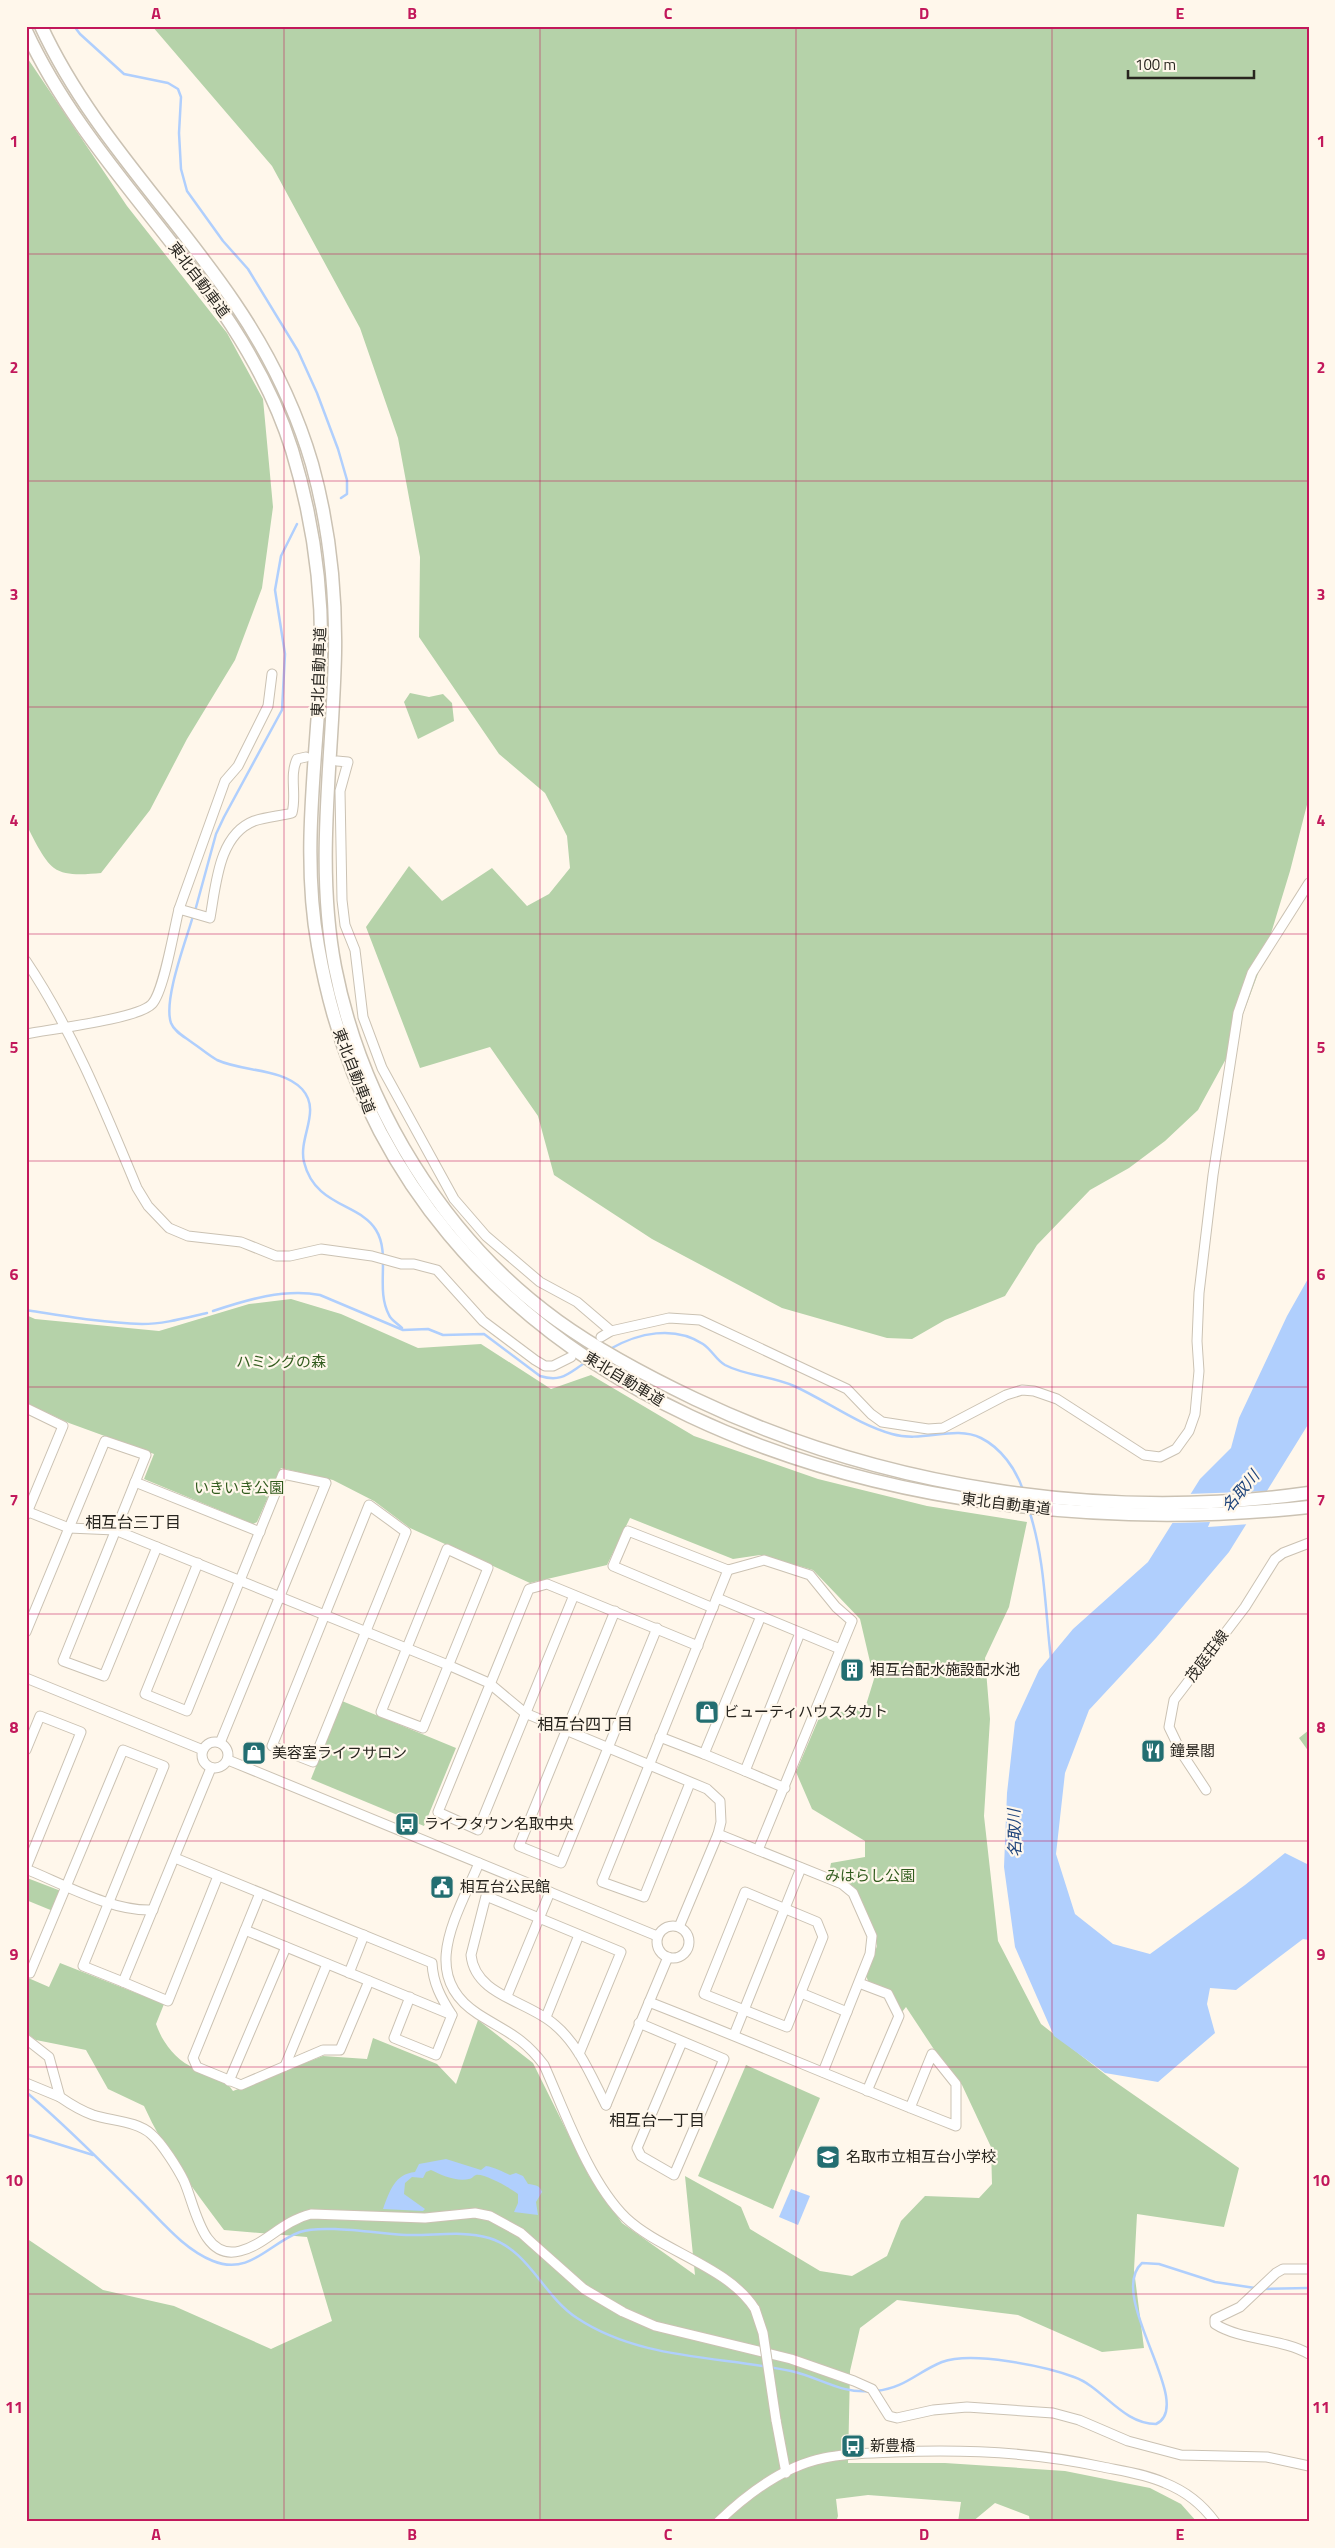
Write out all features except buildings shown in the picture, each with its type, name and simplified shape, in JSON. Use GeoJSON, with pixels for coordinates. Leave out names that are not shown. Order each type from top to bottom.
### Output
{"type":"FeatureCollection","features":[{"type":"Feature","properties":{"kind":"highway","name":"東北自動車道"},"geometry":{"type":"LineString","coordinates":[[41,26],[88,110],[210,269],[253,331],[287,397],[310,459],[325,520],[334,612],[333,696],[324,846],[328,913],[336,973],[352,1030],[368,1074],[406,1150],[455,1222],[522,1291],[554,1319],[598,1342],[614,1358],[713,1407],[792,1440],[838,1456],[945,1482],[1014,1493],[1143,1501],[1227,1500],[1309,1493]]}},
{"type":"Feature","properties":{"kind":"highway","name":"東北自動車道"},"geometry":{"type":"LineString","coordinates":[[26,31],[44,66],[81,125],[223,309],[266,385],[290,444],[308,512],[316,556],[320,598],[321,659],[311,862],[316,940],[335,1022],[362,1099],[385,1146],[409,1182],[457,1246],[483,1274],[529,1316],[584,1355],[666,1405],[690,1417],[789,1456],[885,1484],[1018,1507],[1137,1515],[1281,1512],[1309,1507]]}},
{"type":"Feature","properties":{"kind":"highway"},"geometry":{"type":"LineString","coordinates":[[1281,1512],[1309,1511]]}},
{"type":"Feature","properties":{"kind":"street"},"geometry":{"type":"LineString","coordinates":[[26,1034],[134,1015],[153,1003],[164,974],[225,781],[238,766],[268,706],[272,674]]}},
{"type":"Feature","properties":{"kind":"street"},"geometry":{"type":"LineString","coordinates":[[183,910],[210,918],[220,867],[230,839],[253,821],[292,813],[294,804],[293,769],[297,759],[306,757]]}},
{"type":"Feature","properties":{"kind":"street"},"geometry":{"type":"LineString","coordinates":[[338,761],[348,762],[340,791],[342,900],[345,925],[355,950],[363,1017],[382,1068],[454,1199],[486,1236],[540,1282],[577,1302],[611,1331]]}},
{"type":"Feature","properties":{"kind":"street"},"geometry":{"type":"LineString","coordinates":[[598,1342],[611,1331],[670,1318],[700,1320],[847,1389],[871,1414],[882,1422],[928,1429],[943,1428],[1006,1395],[1028,1390],[1057,1399],[1144,1455],[1160,1457],[1176,1449],[1189,1432],[1195,1414],[1199,1371],[1197,1341],[1199,1293],[1213,1174],[1238,1013],[1252,972],[1309,883]]}},
{"type":"Feature","properties":{"kind":"street"},"geometry":{"type":"LineString","coordinates":[[26,961],[48,993],[65,1026],[137,1188],[148,1206],[170,1228],[188,1236],[241,1242],[276,1256],[290,1256],[321,1249],[372,1256],[401,1264],[414,1264],[437,1270],[483,1321],[545,1366],[554,1366],[570,1357]]}},
{"type":"Feature","properties":{"kind":"street"},"geometry":{"type":"LineString","coordinates":[[26,1408],[63,1426],[27,1512],[69,1528],[115,1530],[280,1596],[489,1683],[525,1713],[707,1789],[720,1801],[722,1822],[679,1927]]}},
{"type":"Feature","properties":{"kind":"street"},"geometry":{"type":"LineString","coordinates":[[26,1632],[105,1441],[146,1456],[63,1661],[104,1676],[158,1547]]}},
{"type":"Feature","properties":{"kind":"street"},"geometry":{"type":"LineString","coordinates":[[198,1563],[145,1694],[187,1711],[282,1474],[326,1483],[220,1743]]}},
{"type":"Feature","properties":{"kind":"street"},"geometry":{"type":"LineString","coordinates":[[135,1482],[260,1532]]}},
{"type":"Feature","properties":{"kind":"street"},"geometry":{"type":"LineString","coordinates":[[370,1505],[406,1532],[366,1632],[313,1762],[272,1746],[324,1614],[370,1505]]}},
{"type":"Feature","properties":{"kind":"street"},"geometry":{"type":"LineString","coordinates":[[713,1608],[613,1566],[628,1531],[728,1570],[764,1560],[810,1575],[836,1607],[852,1621],[758,1850]]}},
{"type":"Feature","properties":{"kind":"street","name":"茂庭荘線"},"geometry":{"type":"LineString","coordinates":[[1206,1790],[1181,1752],[1169,1727],[1174,1700],[1245,1607],[1275,1559],[1282,1553],[1309,1543]]}},
{"type":"Feature","properties":{"kind":"street"},"geometry":{"type":"LineString","coordinates":[[447,1549],[488,1568],[448,1665],[423,1728],[381,1712],[447,1549]]}},
{"type":"Feature","properties":{"kind":"street"},"geometry":{"type":"LineString","coordinates":[[690,1783],[644,1897],[602,1882],[728,1570]]}},
{"type":"Feature","properties":{"kind":"street"},"geometry":{"type":"LineString","coordinates":[[574,1595],[478,1830],[438,1812],[489,1683],[529,1589],[547,1584],[657,1628],[698,1646]]}},
{"type":"Feature","properties":{"kind":"street"},"geometry":{"type":"LineString","coordinates":[[717,1598],[840,1649]]}},
{"type":"Feature","properties":{"kind":"street"},"geometry":{"type":"LineString","coordinates":[[615,1611],[519,1846],[561,1863],[657,1628]]}},
{"type":"Feature","properties":{"kind":"street"},"geometry":{"type":"LineString","coordinates":[[704,1754],[761,1616]]}},
{"type":"Feature","properties":{"kind":"street"},"geometry":{"type":"LineString","coordinates":[[745,1771],[800,1633]]}},
{"type":"Feature","properties":{"kind":"street"},"geometry":{"type":"LineString","coordinates":[[26,1678],[203,1750]]}},
{"type":"Feature","properties":{"kind":"street"},"geometry":{"type":"LineString","coordinates":[[26,1750],[40,1716],[81,1732],[26,1868],[136,1911],[153,1910]]}},
{"type":"Feature","properties":{"kind":"street"},"geometry":{"type":"LineString","coordinates":[[660,1737],[785,1788]]}},
{"type":"Feature","properties":{"kind":"street"},"geometry":{"type":"LineString","coordinates":[[210,1743],[220,1743],[228,1750],[228,1760],[219,1768],[211,1768],[204,1762],[203,1750],[210,1743]]}},
{"type":"Feature","properties":{"kind":"street"},"geometry":{"type":"LineString","coordinates":[[26,1972],[30,1973],[123,1750],[164,1766],[83,1966],[168,2001],[218,1876]]}},
{"type":"Feature","properties":{"kind":"street"},"geometry":{"type":"LineString","coordinates":[[228,1760],[658,1936]]}},
{"type":"Feature","properties":{"kind":"street"},"geometry":{"type":"LineString","coordinates":[[123,1982],[211,1768]]}},
{"type":"Feature","properties":{"kind":"street"},"geometry":{"type":"LineString","coordinates":[[718,1834],[842,1884],[853,1893],[872,1936],[870,1954],[823,2072]]}},
{"type":"Feature","properties":{"kind":"street"},"geometry":{"type":"LineString","coordinates":[[175,1858],[432,1963],[433,1976],[441,1998],[452,2015]]}},
{"type":"Feature","properties":{"kind":"street"},"geometry":{"type":"LineString","coordinates":[[479,1863],[448,1940],[444,1959],[449,1986],[460,2001],[477,2014],[516,2035],[532,2049],[544,2065],[607,2197],[627,2219],[737,2288],[755,2309],[763,2333],[786,2473]]}},
{"type":"Feature","properties":{"kind":"street"},"geometry":{"type":"LineString","coordinates":[[734,2035],[801,1868]]}},
{"type":"Feature","properties":{"kind":"street"},"geometry":{"type":"LineString","coordinates":[[507,1996],[550,1892]]}},
{"type":"Feature","properties":{"kind":"street"},"geometry":{"type":"LineString","coordinates":[[745,1892],[817,1922],[823,1937],[801,1993],[787,2027],[704,1994],[745,1892]]}},
{"type":"Feature","properties":{"kind":"street"},"geometry":{"type":"LineString","coordinates":[[260,1893],[193,2058],[197,2067],[241,2085],[323,2050],[340,2050],[369,1981]]}},
{"type":"Feature","properties":{"kind":"street"},"geometry":{"type":"LineString","coordinates":[[579,2054],[621,1952],[486,1896],[474,1936],[471,1956],[472,1966],[478,1977],[490,1987],[546,2017],[562,2031],[579,2054],[606,2105],[668,1958]]}},
{"type":"Feature","properties":{"kind":"street"},"geometry":{"type":"LineString","coordinates":[[669,1926],[679,1927],[687,1934],[687,1950],[678,1957],[668,1958],[659,1951],[656,1942],[658,1936],[669,1926]]}},
{"type":"Feature","properties":{"kind":"street"},"geometry":{"type":"LineString","coordinates":[[245,1930],[452,2015]]}},
{"type":"Feature","properties":{"kind":"street"},"geometry":{"type":"LineString","coordinates":[[349,1973],[364,1935]]}},
{"type":"Feature","properties":{"kind":"street"},"geometry":{"type":"LineString","coordinates":[[546,2017],[579,1935]]}},
{"type":"Feature","properties":{"kind":"street"},"geometry":{"type":"LineString","coordinates":[[229,2080],[286,1947]]}},
{"type":"Feature","properties":{"kind":"street"},"geometry":{"type":"LineString","coordinates":[[285,2066],[327,1964]]}},
{"type":"Feature","properties":{"kind":"street"},"geometry":{"type":"LineString","coordinates":[[859,1983],[888,1994],[899,2016],[868,2091]]}},
{"type":"Feature","properties":{"kind":"street"},"geometry":{"type":"LineString","coordinates":[[801,1993],[847,2012]]}},
{"type":"Feature","properties":{"kind":"street"},"geometry":{"type":"LineString","coordinates":[[410,1998],[394,2038],[436,2055],[452,2015]]}},
{"type":"Feature","properties":{"kind":"street"},"geometry":{"type":"LineString","coordinates":[[649,2002],[734,2035],[868,2091],[910,2108],[956,2126],[956,2084],[932,2054],[910,2108]]}},
{"type":"Feature","properties":{"kind":"street"},"geometry":{"type":"LineString","coordinates":[[639,2024],[724,2059],[674,2175],[642,2156],[637,2148],[682,2042]]}},
{"type":"Feature","properties":{"kind":"street"},"geometry":{"type":"LineString","coordinates":[[26,2039],[49,2057],[60,2097]]}},
{"type":"Feature","properties":{"kind":"street"},"geometry":{"type":"LineString","coordinates":[[26,2082],[60,2097],[93,2115],[141,2128],[151,2134],[184,2180],[209,2241],[228,2252],[239,2252],[249,2248],[295,2218],[310,2214],[426,2218],[475,2213],[490,2216],[508,2224],[584,2289],[631,2316],[655,2326],[791,2358],[872,2389],[889,2416],[897,2418],[933,2410],[967,2407],[1054,2413],[1078,2420],[1128,2441],[1181,2455],[1267,2457],[1309,2466]]}},
{"type":"Feature","properties":{"kind":"street"},"geometry":{"type":"LineString","coordinates":[[1309,2268],[1283,2269],[1266,2282],[1240,2307],[1215,2319],[1215,2324],[1276,2344],[1289,2345],[1309,2354]]}},
{"type":"Feature","properties":{"kind":"street"},"geometry":{"type":"LineString","coordinates":[[718,2522],[734,2506],[786,2473],[800,2465],[823,2458],[847,2454],[987,2451],[1026,2454],[1123,2471],[1164,2482],[1198,2503],[1215,2522]]}},
{"type":"Feature","properties":{"kind":"green space"},"geometry":{"type":"Polygon","coordinates":[[[152,26],[1309,26],[1309,797],[1290,871],[1262,963],[1227,1057],[1198,1110],[1165,1141],[1129,1168],[1090,1190],[1037,1245],[1005,1296],[945,1320],[912,1339],[887,1338],[782,1308],[652,1239],[554,1175],[538,1116],[490,1047],[420,1068],[366,927],[409,866],[442,901],[492,868],[527,906],[549,894],[570,868],[567,836],[545,793],[499,754],[419,637],[420,557],[398,438],[360,328],[272,166],[152,26]]]}},
{"type":"Feature","properties":{"kind":"green space"},"geometry":{"type":"Polygon","coordinates":[[[26,56],[127,206],[227,333],[263,399],[273,507],[262,588],[235,660],[187,739],[150,810],[101,873],[70,874],[54,868],[42,853],[26,824],[26,56]]]}},
{"type":"Feature","properties":{"kind":"green space"},"geometry":{"type":"Polygon","coordinates":[[[410,693],[429,697],[443,694],[452,703],[454,721],[418,739],[404,702],[410,693]]]}},
{"type":"Feature","properties":{"kind":"green space"},"geometry":{"type":"Polygon","coordinates":[[[291,1299],[341,1314],[418,1348],[481,1344],[551,1389],[591,1375],[694,1436],[818,1479],[927,1506],[1027,1522],[1009,1607],[985,1658],[990,1719],[984,1816],[998,1941],[1041,2024],[1111,2079],[1239,2168],[1224,2227],[1137,2214],[1134,2270],[1144,2348],[1102,2352],[1018,2315],[897,2300],[860,2328],[850,2371],[848,2463],[945,2463],[1065,2471],[1150,2488],[1181,2504],[1197,2522],[1030,2522],[1029,2516],[995,2503],[972,2522],[958,2522],[961,2502],[868,2495],[836,2499],[838,2516],[836,2522],[26,2522],[26,2238],[103,2290],[174,2306],[271,2349],[332,2321],[307,2237],[224,2230],[170,2154],[144,2106],[108,2089],[86,2050],[36,2040],[26,2033],[26,1977],[49,1987],[60,1963],[164,2004],[156,2024],[169,2048],[184,2062],[224,2081],[233,2091],[323,2056],[367,2059],[373,2038],[437,2064],[456,2084],[478,2020],[533,2063],[589,2176],[622,2223],[695,2275],[685,2176],[741,2207],[750,2229],[820,2271],[852,2276],[887,2256],[901,2221],[925,2196],[979,2198],[992,2184],[991,2147],[962,2085],[939,2057],[906,2007],[902,2012],[869,1983],[866,1976],[877,1946],[873,1928],[854,1887],[829,1873],[831,1863],[865,1857],[865,1841],[812,1809],[796,1772],[819,1718],[866,1705],[874,1679],[860,1619],[813,1570],[760,1555],[733,1559],[630,1518],[607,1565],[530,1583],[410,1528],[374,1501],[333,1480],[281,1468],[257,1522],[253,1524],[144,1479],[154,1454],[69,1423],[26,1403],[26,1315],[35,1319],[159,1331],[249,1304],[291,1299]]]}},
{"type":"Feature","properties":{"kind":"green space"},"geometry":{"type":"Polygon","coordinates":[[[342,1701],[456,1748],[424,1826],[311,1779],[342,1701]]]}},
{"type":"Feature","properties":{"kind":"green space"},"geometry":{"type":"Polygon","coordinates":[[[1309,1730],[1309,1752],[1299,1738],[1309,1730]]]}},
{"type":"Feature","properties":{"kind":"green space"},"geometry":{"type":"Polygon","coordinates":[[[27,1878],[61,1891],[53,1911],[26,1900],[27,1878]]]}},
{"type":"Feature","properties":{"kind":"green space"},"geometry":{"type":"Polygon","coordinates":[[[746,2065],[820,2098],[773,2209],[698,2176],[746,2065]]]}},
{"type":"Feature","properties":{"kind":"water","name":"名取川"},"geometry":{"type":"Polygon","coordinates":[[[1309,1277],[1309,1423],[1229,1552],[1156,1638],[1089,1710],[1065,1773],[1056,1854],[1075,1914],[1113,1944],[1150,1954],[1245,1885],[1285,1853],[1309,1865],[1309,1940],[1303,1939],[1236,1990],[1210,1988],[1207,2004],[1215,2033],[1158,2082],[1105,2073],[1054,2036],[1015,1947],[1004,1867],[1007,1793],[1015,1722],[1039,1670],[1073,1629],[1148,1562],[1200,1479],[1231,1448],[1239,1418],[1287,1316],[1309,1277]]]}},
{"type":"Feature","properties":{"kind":"water"},"geometry":{"type":"Polygon","coordinates":[[[446,2159],[481,2170],[486,2166],[510,2175],[516,2173],[523,2176],[528,2184],[537,2186],[542,2192],[536,2202],[538,2215],[514,2212],[518,2203],[518,2194],[491,2179],[476,2175],[470,2179],[459,2180],[431,2170],[426,2172],[423,2178],[412,2177],[405,2183],[404,2194],[425,2209],[423,2211],[383,2209],[394,2184],[403,2176],[415,2172],[419,2164],[446,2159]]]}},
{"type":"Feature","properties":{"kind":"water"},"geometry":{"type":"Polygon","coordinates":[[[791,2189],[810,2196],[798,2225],[779,2217],[791,2189]]]}},
{"type":"Feature","properties":{"kind":"pier"},"geometry":{"type":"Polygon","coordinates":[[[1270,1491],[1250,1524],[1208,1527],[1210,1522],[1170,1523],[1188,1494],[1270,1491]]]}},
{"type":"Feature","properties":{"kind":"waterway"},"geometry":{"type":"LineString","coordinates":[[74,26],[80,34],[124,74],[168,83],[178,89],[181,97],[179,133],[181,169],[187,191],[223,241],[248,269],[298,351],[317,393],[338,449],[347,480],[347,494],[341,498]]}},
{"type":"Feature","properties":{"kind":"waterway"},"geometry":{"type":"LineString","coordinates":[[195,911],[216,834],[282,710],[285,654],[275,590],[281,556],[297,524]]}},
{"type":"Feature","properties":{"kind":"waterway"},"geometry":{"type":"LineString","coordinates":[[193,916],[170,1000],[169,1013],[172,1026],[176,1031],[217,1060],[238,1067],[284,1077],[302,1089],[308,1097],[310,1106],[303,1153],[304,1162],[310,1177],[327,1196],[360,1214],[376,1230],[382,1250],[385,1305],[390,1317],[402,1328]]}},
{"type":"Feature","properties":{"kind":"waterway"},"geometry":{"type":"LineString","coordinates":[[213,1311],[266,1296],[307,1293],[320,1295],[403,1330],[428,1329],[443,1335],[484,1334],[540,1376],[548,1378],[566,1375],[588,1361]]}},
{"type":"Feature","properties":{"kind":"waterway"},"geometry":{"type":"LineString","coordinates":[[26,1310],[98,1321],[142,1324],[166,1322],[207,1313]]}},
{"type":"Feature","properties":{"kind":"waterway"},"geometry":{"type":"LineString","coordinates":[[610,1349],[632,1339],[656,1333],[668,1333],[692,1338],[706,1346],[719,1360],[733,1369],[794,1386],[879,1430],[915,1437],[960,1433],[971,1434],[981,1438],[995,1447],[1007,1460],[1023,1490]]}},
{"type":"Feature","properties":{"kind":"waterway"},"geometry":{"type":"LineString","coordinates":[[1029,1510],[1044,1584],[1051,1659]]}},
{"type":"Feature","properties":{"kind":"waterway"},"geometry":{"type":"LineString","coordinates":[[26,2092],[71,2132],[175,2235],[193,2250],[213,2261],[226,2265],[249,2261],[289,2237],[310,2230],[337,2229],[406,2235],[469,2234],[489,2238],[515,2252],[565,2309],[601,2332],[627,2342],[681,2355],[791,2371],[840,2388],[870,2391]]}},
{"type":"Feature","properties":{"kind":"waterway"},"geometry":{"type":"LineString","coordinates":[[26,2134],[93,2155]]}},
{"type":"Feature","properties":{"kind":"waterway"},"geometry":{"type":"LineString","coordinates":[[876,2391],[895,2387],[933,2366],[955,2359],[971,2358],[1008,2361],[1045,2368],[1074,2377],[1084,2382],[1133,2418],[1156,2424],[1166,2413],[1166,2395],[1134,2299],[1134,2279],[1142,2263],[1159,2264],[1215,2282],[1255,2288]]}},
{"type":"Feature","properties":{"kind":"waterway"},"geometry":{"type":"LineString","coordinates":[[1263,2289],[1309,2288]]}},
{"type":"Feature","properties":{"kind":"place","name":"相互台配水施設配水池"},"geometry":{"type":"Point","coordinates":[852,1670]}},
{"type":"Feature","properties":{"kind":"place","name":"ビューティハウスタカト"},"geometry":{"type":"Point","coordinates":[707,1712]}},
{"type":"Feature","properties":{"kind":"place","name":"鐘景閣"},"geometry":{"type":"Point","coordinates":[1153,1751]}},
{"type":"Feature","properties":{"kind":"place","name":"美容室ライフサロン"},"geometry":{"type":"Point","coordinates":[254,1753]}},
{"type":"Feature","properties":{"kind":"place","name":"ライフタウン名取中央"},"geometry":{"type":"Point","coordinates":[407,1824]}},
{"type":"Feature","properties":{"kind":"place","name":"相互台公民館"},"geometry":{"type":"Point","coordinates":[442,1887]}},
{"type":"Feature","properties":{"kind":"place","name":"名取市立相互台小学校"},"geometry":{"type":"Point","coordinates":[828,2157]}},
{"type":"Feature","properties":{"kind":"place","name":"新豊橋"},"geometry":{"type":"Point","coordinates":[853,2446]}},
{"type":"Feature","properties":{"kind":"district","name":"相互台三丁目"},"geometry":{"type":"Point","coordinates":[133,1522]}},
{"type":"Feature","properties":{"kind":"district","name":"相互台四丁目"},"geometry":{"type":"Point","coordinates":[585,1724]}},
{"type":"Feature","properties":{"kind":"district","name":"相互台一丁目"},"geometry":{"type":"Point","coordinates":[657,2120]}},
{"type":"Feature","properties":{"kind":"park label","name":"ハミングの森"},"geometry":{"type":"Point","coordinates":[281,1362]}},
{"type":"Feature","properties":{"kind":"park label","name":"いきいき公園"},"geometry":{"type":"Point","coordinates":[239,1488]}},
{"type":"Feature","properties":{"kind":"park label","name":"みはらし公園"},"geometry":{"type":"Point","coordinates":[870,1876]}}]}
